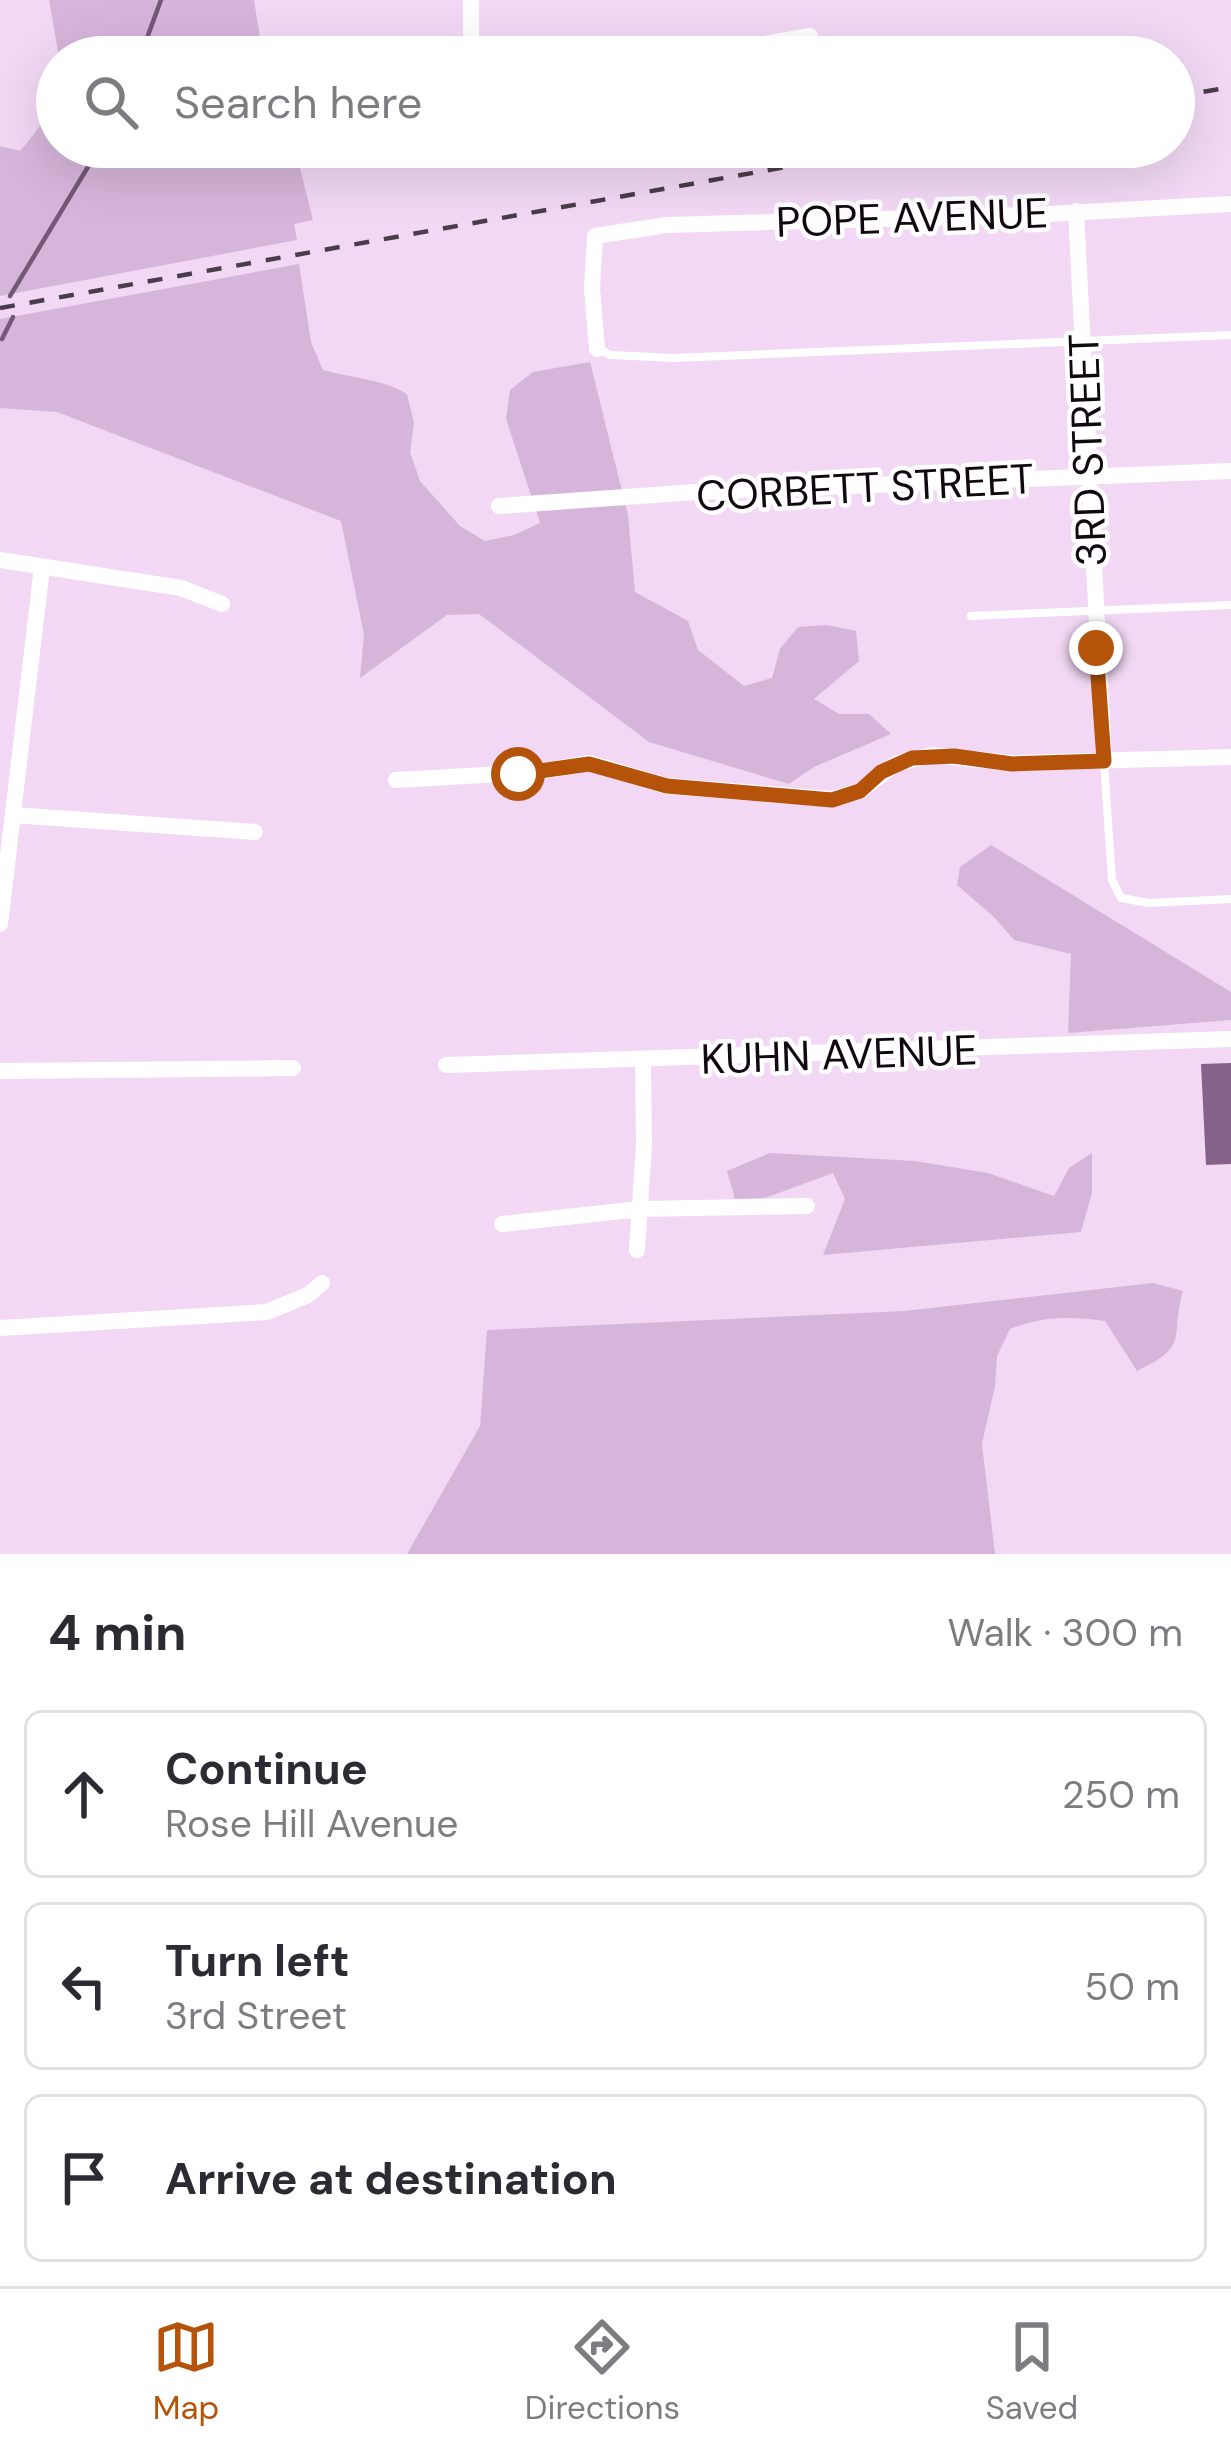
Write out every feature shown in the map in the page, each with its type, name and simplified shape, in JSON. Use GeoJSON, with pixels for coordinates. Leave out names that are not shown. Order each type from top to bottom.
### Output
{"type":"FeatureCollection","features":[{"type":"Feature","properties":{"kind":"street"},"geometry":{"type":"LineString","coordinates":[[471,0],[471,36]]}},
{"type":"Feature","properties":{"kind":"street","name":"POPE AVENUE"},"geometry":{"type":"LineString","coordinates":[[597,349],[592,289],[595,236],[666,226],[1231,203]]}},
{"type":"Feature","properties":{"kind":"street","name":"3RD STREET"},"geometry":{"type":"LineString","coordinates":[[1076,211],[1104,761]]}},
{"type":"Feature","properties":{"kind":"street","name":"CORBETT STREET"},"geometry":{"type":"LineString","coordinates":[[499,506],[719,491],[1231,471]]}},
{"type":"Feature","properties":{"kind":"street"},"geometry":{"type":"LineString","coordinates":[[0,560],[181,588],[222,604]]}},
{"type":"Feature","properties":{"kind":"street"},"geometry":{"type":"LineString","coordinates":[[0,924],[42,567]]}},
{"type":"Feature","properties":{"kind":"street"},"geometry":{"type":"LineString","coordinates":[[396,780],[518,774],[589,764],[667,786],[832,800],[860,791],[881,772],[912,758],[954,756],[1012,764],[1231,757]]}},
{"type":"Feature","properties":{"kind":"street"},"geometry":{"type":"LineString","coordinates":[[14,815],[255,832]]}},
{"type":"Feature","properties":{"kind":"street","name":"KUHN AVENUE"},"geometry":{"type":"LineString","coordinates":[[446,1065],[1231,1039]]}},
{"type":"Feature","properties":{"kind":"street"},"geometry":{"type":"LineString","coordinates":[[637,1250],[644,1144],[643,1061]]}},
{"type":"Feature","properties":{"kind":"street"},"geometry":{"type":"LineString","coordinates":[[0,1071],[293,1068]]}},
{"type":"Feature","properties":{"kind":"street"},"geometry":{"type":"LineString","coordinates":[[502,1224],[640,1209],[807,1206]]}},
{"type":"Feature","properties":{"kind":"street"},"geometry":{"type":"LineString","coordinates":[[0,1328],[267,1312],[308,1295],[322,1283]]}},
{"type":"Feature","properties":{"kind":"lane"},"geometry":{"type":"LineString","coordinates":[[597,349],[611,355],[674,358],[1231,335]]}},
{"type":"Feature","properties":{"kind":"lane"},"geometry":{"type":"LineString","coordinates":[[971,616],[1231,605]]}},
{"type":"Feature","properties":{"kind":"lane"},"geometry":{"type":"LineString","coordinates":[[1104,761],[1112,880],[1121,898],[1149,903],[1231,899]]}},
{"type":"Feature","properties":{"kind":"shaded area"},"geometry":{"type":"Polygon","coordinates":[[[49,0],[254,0],[260,36],[55,36],[49,0]]]}},
{"type":"Feature","properties":{"kind":"shaded area"},"geometry":{"type":"Polygon","coordinates":[[[36,131],[36,168],[300,168],[313,220],[294,224],[297,240],[0,296],[0,146],[20,151],[36,131]]]}},
{"type":"Feature","properties":{"kind":"shaded area"},"geometry":{"type":"Polygon","coordinates":[[[299,264],[311,342],[323,370],[407,394],[414,423],[410,452],[420,481],[460,526],[485,541],[540,523],[506,419],[510,390],[533,372],[590,362],[628,515],[635,592],[688,621],[698,650],[744,686],[772,678],[780,649],[798,627],[827,625],[856,631],[859,661],[814,699],[839,714],[869,714],[891,734],[814,767],[789,784],[649,742],[479,614],[447,615],[360,678],[364,635],[341,521],[57,412],[0,408],[0,319],[299,264]]]}},
{"type":"Feature","properties":{"kind":"shaded area"},"geometry":{"type":"Polygon","coordinates":[[[991,845],[1231,992],[1231,1020],[1068,1033],[1071,954],[1014,940],[957,885],[960,867],[991,845]]]}},
{"type":"Feature","properties":{"kind":"shaded area"},"geometry":{"type":"Polygon","coordinates":[[[770,1153],[915,1161],[988,1173],[1054,1196],[1069,1168],[1092,1153],[1092,1193],[1081,1232],[823,1255],[845,1199],[833,1173],[765,1198],[735,1199],[727,1171],[770,1153]]]}},
{"type":"Feature","properties":{"kind":"shaded area"},"geometry":{"type":"Polygon","coordinates":[[[1153,1283],[1183,1291],[1175,1338],[1165,1354],[1137,1371],[1105,1321],[1057,1318],[1010,1329],[997,1356],[982,1444],[995,1554],[407,1554],[480,1426],[487,1330],[904,1311],[1153,1283]]]}},
{"type":"Feature","properties":{"kind":"building"},"geometry":{"type":"Polygon","coordinates":[[[1231,1063],[1231,1164],[1206,1165],[1201,1064],[1231,1063]]]}},
{"type":"Feature","properties":{"kind":"waterway"},"geometry":{"type":"LineString","coordinates":[[148,36],[161,0]]}},
{"type":"Feature","properties":{"kind":"waterway"},"geometry":{"type":"LineString","coordinates":[[10,296],[87,168]]}},
{"type":"Feature","properties":{"kind":"waterway"},"geometry":{"type":"LineString","coordinates":[[2,339],[13,317]]}},
{"type":"Feature","properties":{"kind":"railway"},"geometry":{"type":"LineString","coordinates":[[1195,93],[1231,87]]}},
{"type":"Feature","properties":{"kind":"railway"},"geometry":{"type":"LineString","coordinates":[[0,308],[780,168]]}},
{"type":"Feature","properties":{"kind":"route"},"geometry":{"type":"LineString","coordinates":[[518,774],[589,764],[667,786],[832,800],[860,791],[897,763],[932,755],[1012,764],[1104,761],[1096,648]]}}]}
